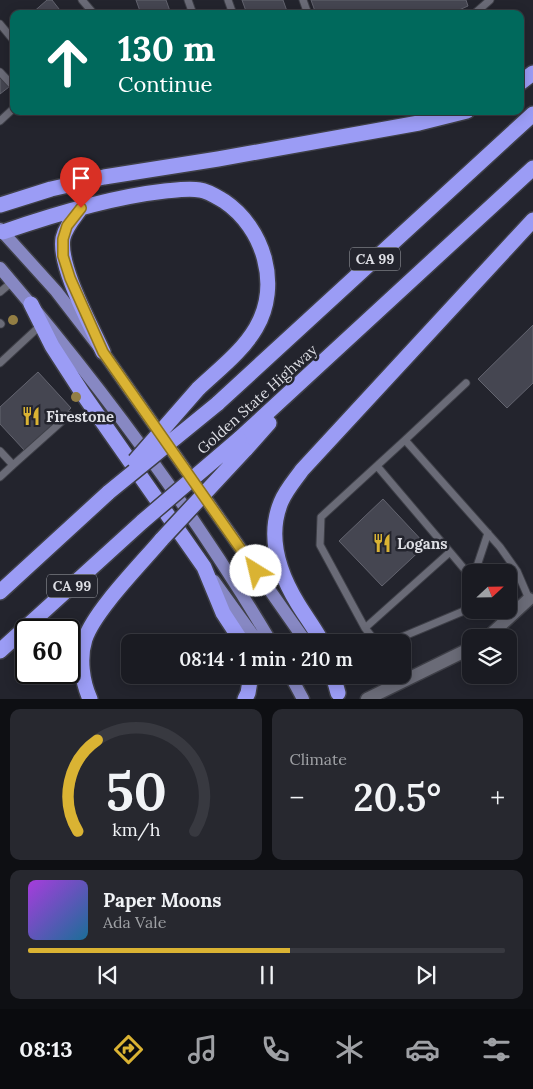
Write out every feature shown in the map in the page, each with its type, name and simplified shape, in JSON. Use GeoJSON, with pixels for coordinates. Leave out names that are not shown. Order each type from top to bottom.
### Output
{"type":"FeatureCollection","features":[{"type":"Feature","properties":{"kind":"highway","name":"Golden State Highway"},"geometry":{"type":"LineString","coordinates":[[0,592],[108,492],[217,404],[533,114]]}},
{"type":"Feature","properties":{"kind":"highway"},"geometry":{"type":"LineString","coordinates":[[0,205],[51,189],[104,177],[410,125],[450,115]]}},
{"type":"Feature","properties":{"kind":"highway","name":"Golden State Highway"},"geometry":{"type":"LineString","coordinates":[[0,651],[144,521],[242,445],[307,378],[533,168]]}},
{"type":"Feature","properties":{"kind":"highway"},"geometry":{"type":"LineString","coordinates":[[1,231],[81,208],[148,193],[200,190],[217,197],[233,208],[256,235],[264,253],[268,289],[264,310],[246,343],[198,389],[108,492]]}},
{"type":"Feature","properties":{"kind":"highway"},"geometry":{"type":"LineString","coordinates":[[81,208],[67,226],[63,239],[63,256],[70,278],[103,352]]}},
{"type":"Feature","properties":{"kind":"highway"},"geometry":{"type":"LineString","coordinates":[[317,634],[287,584],[279,563],[275,541],[275,523],[281,501],[302,470],[533,220]]}},
{"type":"Feature","properties":{"kind":"highway"},"geometry":{"type":"LineString","coordinates":[[31,304],[52,346],[83,394],[204,567],[223,613],[237,634]]}},
{"type":"Feature","properties":{"kind":"highway"},"geometry":{"type":"LineString","coordinates":[[90,699],[83,676],[82,657],[85,639],[101,612],[242,445]]}},
{"type":"Feature","properties":{"kind":"highway"},"geometry":{"type":"LineString","coordinates":[[245,699],[249,684]]}},
{"type":"Feature","properties":{"kind":"main road"},"geometry":{"type":"LineString","coordinates":[[1,231],[56,291],[103,352],[300,634]]}},
{"type":"Feature","properties":{"kind":"main road"},"geometry":{"type":"LineString","coordinates":[[0,268],[73,354],[150,457],[220,560],[266,634]]}},
{"type":"Feature","properties":{"kind":"main road"},"geometry":{"type":"LineString","coordinates":[[204,567],[252,634]]}},
{"type":"Feature","properties":{"kind":"main road"},"geometry":{"type":"LineString","coordinates":[[294,684],[303,699]]}},
{"type":"Feature","properties":{"kind":"main road"},"geometry":{"type":"LineString","coordinates":[[332,684],[339,696]]}},
{"type":"Feature","properties":{"kind":"street"},"geometry":{"type":"LineString","coordinates":[[497,629],[529,599]]}},
{"type":"Feature","properties":{"kind":"street"},"geometry":{"type":"LineString","coordinates":[[367,699],[462,652]]}},
{"type":"Feature","properties":{"kind":"lane"},"geometry":{"type":"LineString","coordinates":[[82,0],[91,10]]}},
{"type":"Feature","properties":{"kind":"lane"},"geometry":{"type":"LineString","coordinates":[[478,10],[489,0]]}},
{"type":"Feature","properties":{"kind":"lane"},"geometry":{"type":"LineString","coordinates":[[0,24],[10,37]]}},
{"type":"Feature","properties":{"kind":"lane"},"geometry":{"type":"LineString","coordinates":[[0,72],[10,83]]}},
{"type":"Feature","properties":{"kind":"lane"},"geometry":{"type":"LineString","coordinates":[[0,121],[10,112]]}},
{"type":"Feature","properties":{"kind":"lane"},"geometry":{"type":"LineString","coordinates":[[0,292],[12,282]]}},
{"type":"Feature","properties":{"kind":"lane"},"geometry":{"type":"LineString","coordinates":[[0,363],[42,325]]}},
{"type":"Feature","properties":{"kind":"lane"},"geometry":{"type":"LineString","coordinates":[[370,634],[320,545],[321,517],[466,383]]}},
{"type":"Feature","properties":{"kind":"lane"},"geometry":{"type":"LineString","coordinates":[[0,477],[68,415]]}},
{"type":"Feature","properties":{"kind":"lane"},"geometry":{"type":"LineString","coordinates":[[405,440],[488,533],[512,564]]}},
{"type":"Feature","properties":{"kind":"lane"},"geometry":{"type":"LineString","coordinates":[[0,451],[13,465]]}},
{"type":"Feature","properties":{"kind":"lane"},"geometry":{"type":"LineString","coordinates":[[377,466],[462,566]]}},
{"type":"Feature","properties":{"kind":"lane"},"geometry":{"type":"LineString","coordinates":[[478,564],[488,533]]}},
{"type":"Feature","properties":{"kind":"lane"},"geometry":{"type":"LineString","coordinates":[[365,628],[450,552]]}},
{"type":"Feature","properties":{"kind":"lane"},"geometry":{"type":"LineString","coordinates":[[518,573],[529,599]]}},
{"type":"Feature","properties":{"kind":"lane"},"geometry":{"type":"LineString","coordinates":[[409,634],[462,612]]}},
{"type":"Feature","properties":{"kind":"building"},"geometry":{"type":"Polygon","coordinates":[[[47,0],[52,0],[60,10],[36,10],[47,0]]]}},
{"type":"Feature","properties":{"kind":"building"},"geometry":{"type":"Polygon","coordinates":[[[136,0],[166,0],[170,10],[140,10],[136,0]]]}},
{"type":"Feature","properties":{"kind":"building"},"geometry":{"type":"Polygon","coordinates":[[[242,0],[283,0],[287,10],[246,10],[242,0]]]}},
{"type":"Feature","properties":{"kind":"building"},"geometry":{"type":"Polygon","coordinates":[[[311,0],[466,0],[468,6],[459,10],[315,10],[311,0]]]}},
{"type":"Feature","properties":{"kind":"building"},"geometry":{"type":"Polygon","coordinates":[[[0,77],[9,87],[0,94],[0,77]]]}},
{"type":"Feature","properties":{"kind":"building"},"geometry":{"type":"Polygon","coordinates":[[[533,325],[533,383],[507,408],[478,379],[533,325]]]}},
{"type":"Feature","properties":{"kind":"building","name":"Firestone"},"geometry":{"type":"Polygon","coordinates":[[[38,372],[71,408],[25,451],[0,424],[0,407],[38,372]]]}},
{"type":"Feature","properties":{"kind":"building","name":"Logans"},"geometry":{"type":"Polygon","coordinates":[[[383,499],[426,545],[382,586],[339,541],[383,499]]]}},
{"type":"Feature","properties":{"kind":"place","name":"Firestone"},"geometry":{"type":"Point","coordinates":[31,416]}},
{"type":"Feature","properties":{"kind":"place","name":"Logans"},"geometry":{"type":"Point","coordinates":[382,543]}},
{"type":"Feature","properties":{"kind":"route"},"geometry":{"type":"LineString","coordinates":[[81,208],[67,226],[63,239],[63,256],[70,278],[103,352],[256,571]]}}]}
